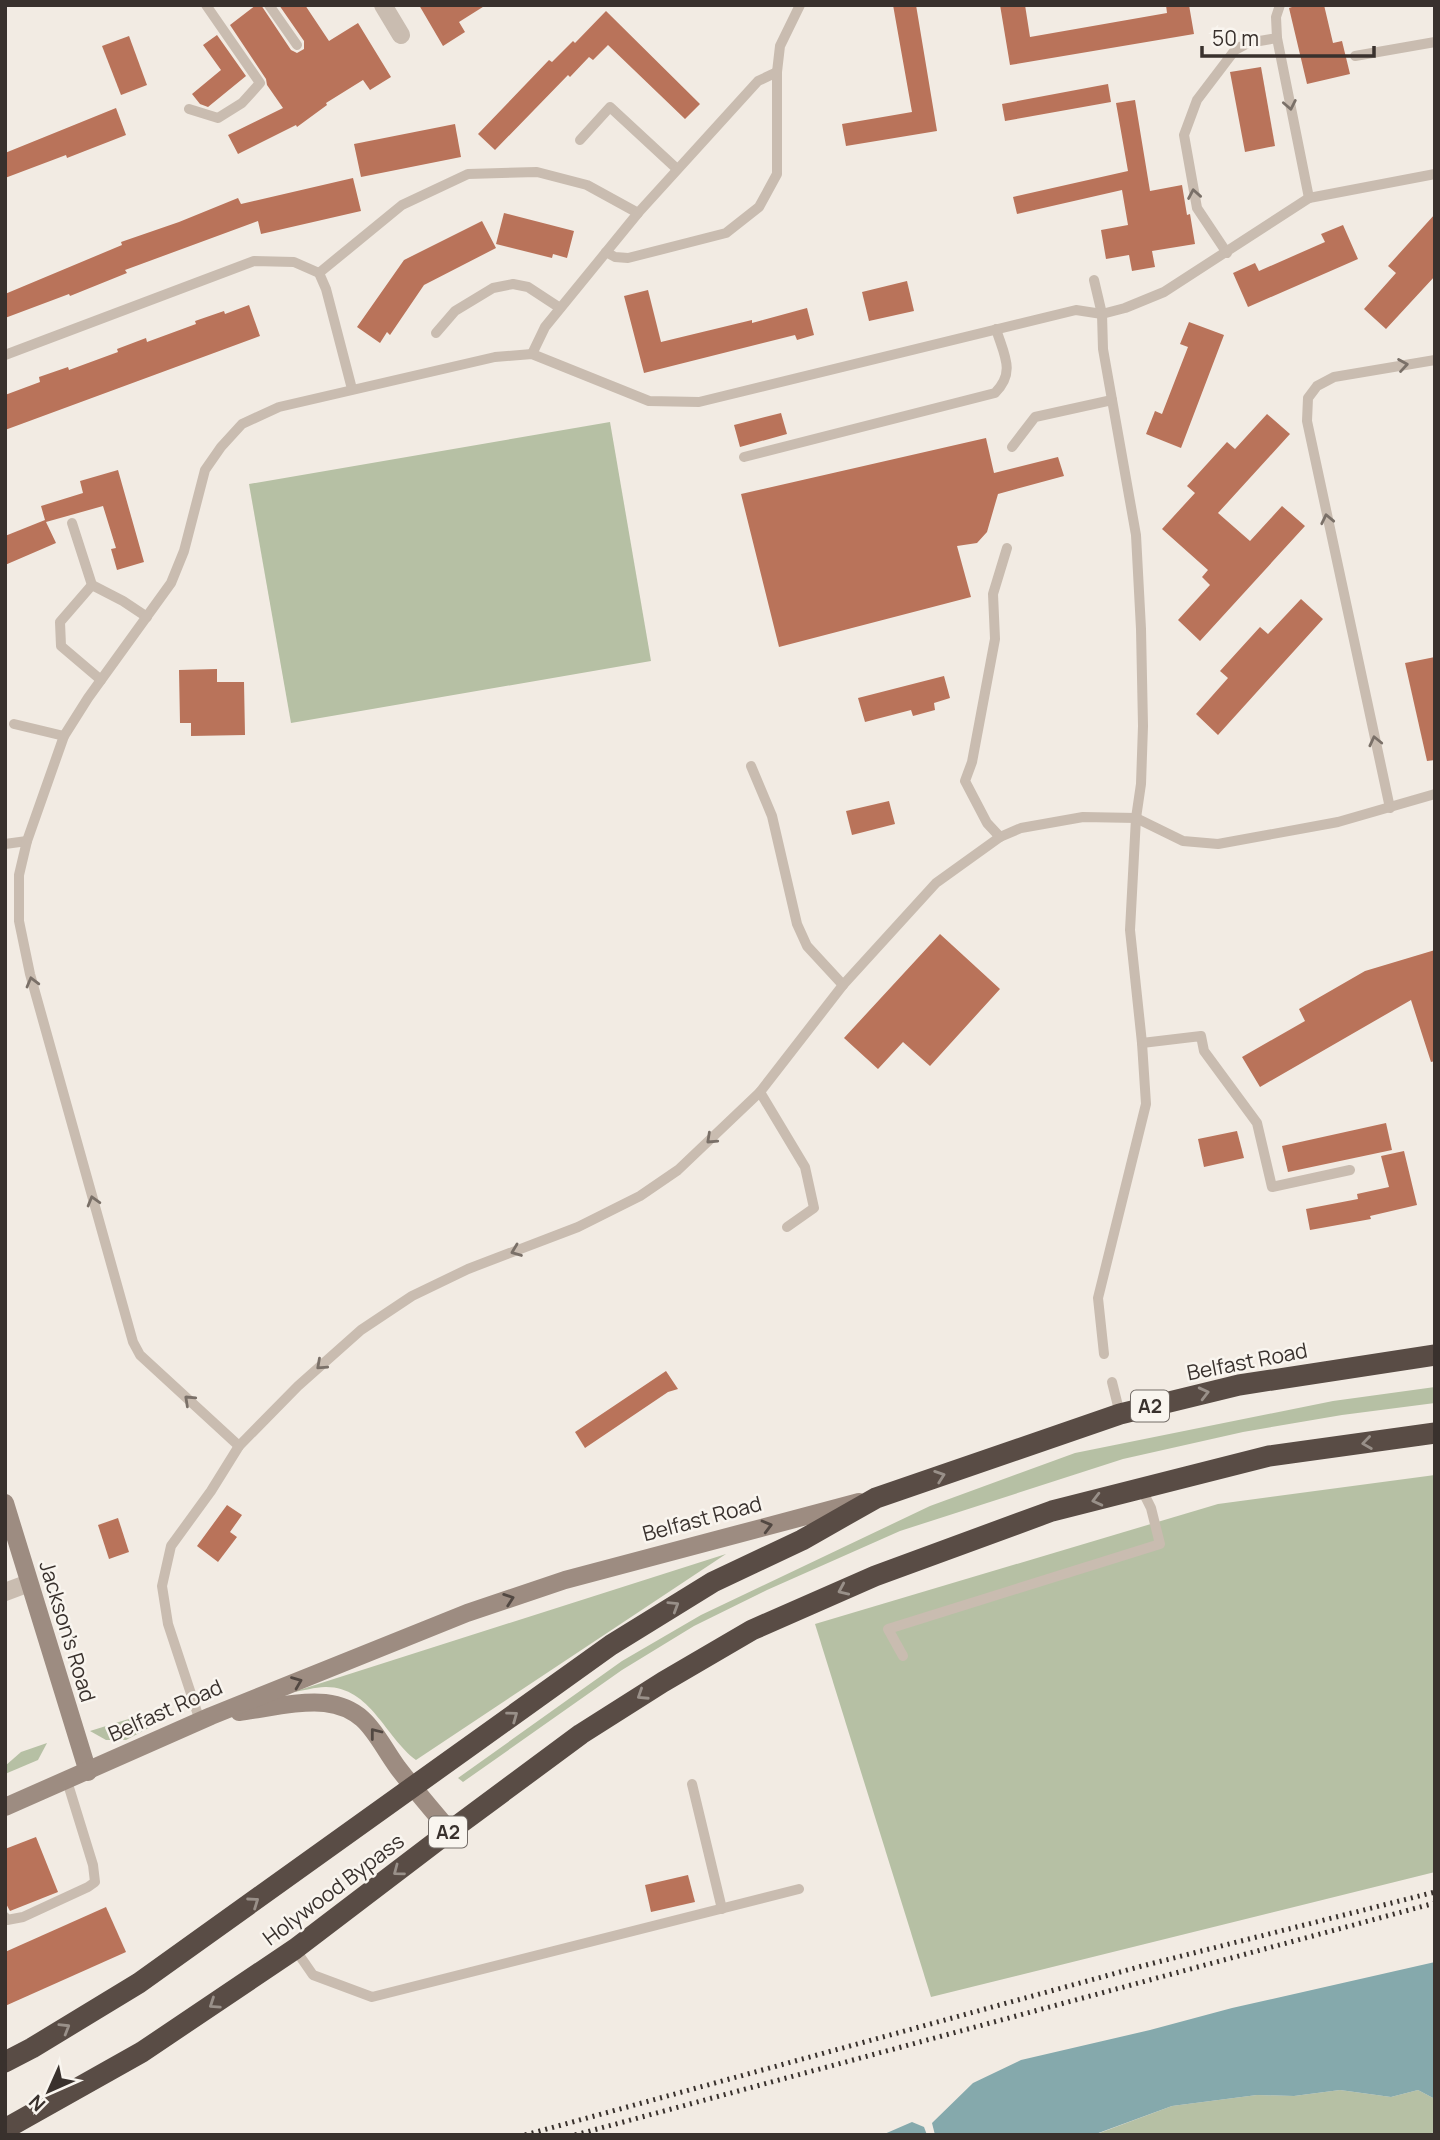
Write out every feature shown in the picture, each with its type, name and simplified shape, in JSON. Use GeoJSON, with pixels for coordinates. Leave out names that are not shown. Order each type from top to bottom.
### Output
{"type":"FeatureCollection","features":[{"type":"Feature","properties":{"kind":"highway","name":"Belfast Road"},"geometry":{"type":"LineString","coordinates":[[876,1498],[1120,1414],[1239,1385],[1435,1355]]}},
{"type":"Feature","properties":{"kind":"highway","name":"A2"},"geometry":{"type":"LineString","coordinates":[[1141,1488],[1269,1456],[1435,1433]]}},
{"type":"Feature","properties":{"kind":"highway","name":"Holywood Bypass"},"geometry":{"type":"LineString","coordinates":[[5,2129],[142,2052],[295,1949],[581,1734],[752,1630],[906,1564],[1052,1511],[1141,1488]]}},
{"type":"Feature","properties":{"kind":"highway","name":"Holywood Bypass"},"geometry":{"type":"LineString","coordinates":[[5,2062],[139,1983],[611,1645],[713,1583],[802,1539],[876,1498]]}},
{"type":"Feature","properties":{"kind":"main road","name":"Belfast Road"},"geometry":{"type":"LineString","coordinates":[[5,1807],[205,1719],[467,1613],[565,1580],[876,1498]]}},
{"type":"Feature","properties":{"kind":"main road","name":"Jackson's Road"},"geometry":{"type":"LineString","coordinates":[[5,1503],[88,1772]]}},
{"type":"Feature","properties":{"kind":"main road"},"geometry":{"type":"LineString","coordinates":[[205,1719],[321,1703],[347,1709],[361,1717],[372,1728],[395,1764],[450,1831]]}},
{"type":"Feature","properties":{"kind":"street"},"geometry":{"type":"LineString","coordinates":[[383,5],[401,35]]}},
{"type":"Feature","properties":{"kind":"street"},"geometry":{"type":"LineString","coordinates":[[5,1592],[29,1583]]}},
{"type":"Feature","properties":{"kind":"lane"},"geometry":{"type":"LineString","coordinates":[[189,109],[218,118],[242,103],[260,83],[206,5]]}},
{"type":"Feature","properties":{"kind":"lane"},"geometry":{"type":"LineString","coordinates":[[269,5],[297,45]]}},
{"type":"Feature","properties":{"kind":"lane"},"geometry":{"type":"LineString","coordinates":[[606,252],[615,257],[628,258],[726,233],[759,207],[777,174],[777,72],[780,46],[800,5]]}},
{"type":"Feature","properties":{"kind":"lane"},"geometry":{"type":"LineString","coordinates":[[1280,5],[1276,17],[1277,38],[1309,198]]}},
{"type":"Feature","properties":{"kind":"lane"},"geometry":{"type":"LineString","coordinates":[[1227,253],[1197,208],[1184,135],[1197,100],[1235,50],[1248,43],[1277,38]]}},
{"type":"Feature","properties":{"kind":"lane"},"geometry":{"type":"LineString","coordinates":[[1355,56],[1435,42]]}},
{"type":"Feature","properties":{"kind":"lane"},"geometry":{"type":"LineString","coordinates":[[532,354],[545,327],[638,213],[758,81],[777,72]]}},
{"type":"Feature","properties":{"kind":"lane"},"geometry":{"type":"LineString","coordinates":[[580,140],[610,107],[677,170]]}},
{"type":"Feature","properties":{"kind":"lane"},"geometry":{"type":"LineString","coordinates":[[319,273],[402,205],[468,174],[537,173],[587,185],[638,213]]}},
{"type":"Feature","properties":{"kind":"lane"},"geometry":{"type":"LineString","coordinates":[[239,1446],[140,1355],[133,1342],[30,974],[19,921],[19,875],[27,841],[64,736],[171,583],[184,551],[205,470],[242,424],[279,407],[495,357],[532,354],[649,401],[699,402],[1076,310],[1102,314],[1125,308],[1164,292],[1309,198],[1435,174]]}},
{"type":"Feature","properties":{"kind":"lane"},"geometry":{"type":"LineString","coordinates":[[5,355],[254,261],[294,262],[319,273],[326,289],[352,390]]}},
{"type":"Feature","properties":{"kind":"lane"},"geometry":{"type":"LineString","coordinates":[[1094,280],[1102,314],[1103,349],[1136,534],[1143,726],[1130,930],[1146,1104],[1098,1298],[1104,1354]]}},
{"type":"Feature","properties":{"kind":"lane"},"geometry":{"type":"LineString","coordinates":[[436,333],[455,311],[493,288],[513,284],[528,287],[560,308]]}},
{"type":"Feature","properties":{"kind":"lane"},"geometry":{"type":"LineString","coordinates":[[744,457],[995,393],[1004,384],[1007,374],[1006,360],[996,329]]}},
{"type":"Feature","properties":{"kind":"lane"},"geometry":{"type":"LineString","coordinates":[[1390,808],[1307,421],[1308,398],[1317,386],[1334,377],[1435,360]]}},
{"type":"Feature","properties":{"kind":"lane"},"geometry":{"type":"LineString","coordinates":[[1012,447],[1035,417],[1112,400]]}},
{"type":"Feature","properties":{"kind":"lane"},"geometry":{"type":"LineString","coordinates":[[72,523],[92,586],[123,601],[146,617]]}},
{"type":"Feature","properties":{"kind":"lane"},"geometry":{"type":"LineString","coordinates":[[1000,837],[987,822],[965,781],[974,751],[995,639],[993,594],[1007,548]]}},
{"type":"Feature","properties":{"kind":"lane"},"geometry":{"type":"LineString","coordinates":[[92,586],[60,622],[61,646],[101,680]]}},
{"type":"Feature","properties":{"kind":"lane"},"geometry":{"type":"LineString","coordinates":[[14,724],[64,736]]}},
{"type":"Feature","properties":{"kind":"lane"},"geometry":{"type":"LineString","coordinates":[[751,766],[772,816],[797,924],[807,946],[843,985]]}},
{"type":"Feature","properties":{"kind":"lane"},"geometry":{"type":"LineString","coordinates":[[205,1719],[169,1625],[162,1586],[170,1546],[211,1491],[239,1446],[298,1386],[361,1330],[412,1296],[468,1269],[578,1227],[640,1196],[678,1170],[760,1092],[843,985],[936,883],[1000,837],[1021,828],[1083,817],[1136,818],[1184,841],[1218,844],[1338,822],[1435,794]]}},
{"type":"Feature","properties":{"kind":"lane"},"geometry":{"type":"LineString","coordinates":[[5,844],[27,841]]}},
{"type":"Feature","properties":{"kind":"lane"},"geometry":{"type":"LineString","coordinates":[[1142,1043],[1201,1036],[1204,1051],[1257,1124],[1272,1187],[1350,1170]]}},
{"type":"Feature","properties":{"kind":"lane"},"geometry":{"type":"LineString","coordinates":[[760,1092],[805,1167],[814,1208],[787,1227]]}},
{"type":"Feature","properties":{"kind":"lane"},"geometry":{"type":"LineString","coordinates":[[1112,1382],[1120,1414]]}},
{"type":"Feature","properties":{"kind":"lane"},"geometry":{"type":"LineString","coordinates":[[903,1656],[888,1629],[1160,1544],[1152,1508],[1141,1488]]}},
{"type":"Feature","properties":{"kind":"lane"},"geometry":{"type":"LineString","coordinates":[[5,1917],[7,1920],[23,1917],[95,1882],[93,1865],[67,1781]]}},
{"type":"Feature","properties":{"kind":"lane"},"geometry":{"type":"LineString","coordinates":[[692,1784],[722,1909]]}},
{"type":"Feature","properties":{"kind":"lane"},"geometry":{"type":"LineString","coordinates":[[295,1949],[313,1975],[372,1997],[799,1889]]}},
{"type":"Feature","properties":{"kind":"green space"},"geometry":{"type":"Polygon","coordinates":[[[610,422],[651,661],[291,723],[249,484],[610,422]]]}},
{"type":"Feature","properties":{"kind":"green space"},"geometry":{"type":"Polygon","coordinates":[[[1435,1387],[1435,1403],[1243,1432],[1123,1459],[900,1531],[767,1590],[694,1626],[622,1670],[463,1782],[458,1778],[622,1661],[701,1615],[930,1506],[1075,1453],[1333,1401],[1435,1387]]]}},
{"type":"Feature","properties":{"kind":"green space"},"geometry":{"type":"Polygon","coordinates":[[[1435,1475],[1435,1872],[931,1997],[815,1624],[1218,1504],[1435,1475]]]}},
{"type":"Feature","properties":{"kind":"green space"},"geometry":{"type":"Polygon","coordinates":[[[726,1554],[416,1760],[376,1714],[354,1695],[341,1689],[325,1687],[293,1692],[726,1554]]]}},
{"type":"Feature","properties":{"kind":"green space"},"geometry":{"type":"Polygon","coordinates":[[[167,1707],[160,1722],[126,1740],[106,1740],[90,1731],[167,1707]]]}},
{"type":"Feature","properties":{"kind":"green space"},"geometry":{"type":"Polygon","coordinates":[[[47,1743],[38,1760],[5,1774],[5,1766],[21,1752],[47,1743]]]}},
{"type":"Feature","properties":{"kind":"green space"},"geometry":{"type":"Polygon","coordinates":[[[1340,2090],[1391,2097],[1418,2090],[1435,2099],[1435,2135],[1094,2135],[1172,2106],[1257,2095],[1294,2096],[1340,2090]]]}},
{"type":"Feature","properties":{"kind":"water"},"geometry":{"type":"Polygon","coordinates":[[[1435,1962],[1435,2099],[1418,2090],[1391,2097],[1340,2090],[1294,2096],[1257,2095],[1172,2106],[1093,2135],[935,2135],[932,2123],[973,2083],[1021,2060],[1435,1962]]]}},
{"type":"Feature","properties":{"kind":"water"},"geometry":{"type":"Polygon","coordinates":[[[912,2122],[924,2127],[927,2135],[882,2135],[912,2122]]]}},
{"type":"Feature","properties":{"kind":"building"},"geometry":{"type":"Polygon","coordinates":[[[256,5],[261,5],[291,50],[297,53],[304,49],[304,41],[279,5],[305,5],[329,41],[358,23],[391,77],[370,90],[363,80],[326,103],[327,105],[297,127],[296,125],[238,154],[228,135],[283,108],[230,25],[256,5]]]}},
{"type":"Feature","properties":{"kind":"building"},"geometry":{"type":"Polygon","coordinates":[[[419,5],[486,5],[459,22],[465,32],[443,46],[419,5]]]}},
{"type":"Feature","properties":{"kind":"building"},"geometry":{"type":"Polygon","coordinates":[[[893,5],[916,5],[937,131],[846,146],[842,124],[912,112],[893,5]]]}},
{"type":"Feature","properties":{"kind":"building"},"geometry":{"type":"Polygon","coordinates":[[[1000,5],[1025,5],[1030,37],[1167,13],[1166,5],[1189,5],[1194,34],[1010,65],[1000,5]]]}},
{"type":"Feature","properties":{"kind":"building"},"geometry":{"type":"Polygon","coordinates":[[[1298,5],[1324,5],[1333,43],[1342,41],[1350,74],[1307,84],[1289,8],[1298,5]]]}},
{"type":"Feature","properties":{"kind":"building"},"geometry":{"type":"Polygon","coordinates":[[[606,11],[700,104],[685,119],[608,45],[593,60],[589,57],[570,77],[568,75],[495,150],[478,134],[549,60],[552,62],[573,41],[575,43],[606,11]]]}},
{"type":"Feature","properties":{"kind":"building"},"geometry":{"type":"Polygon","coordinates":[[[217,35],[246,76],[208,107],[200,104],[192,94],[221,70],[203,45],[217,35]]]}},
{"type":"Feature","properties":{"kind":"building"},"geometry":{"type":"Polygon","coordinates":[[[129,36],[147,85],[121,95],[102,46],[129,36]]]}},
{"type":"Feature","properties":{"kind":"building"},"geometry":{"type":"Polygon","coordinates":[[[1261,67],[1275,146],[1245,152],[1230,72],[1261,67]]]}},
{"type":"Feature","properties":{"kind":"building"},"geometry":{"type":"Polygon","coordinates":[[[1108,84],[1111,102],[1005,121],[1002,104],[1108,84]]]}},
{"type":"Feature","properties":{"kind":"building"},"geometry":{"type":"Polygon","coordinates":[[[1135,100],[1150,191],[1182,185],[1195,244],[1152,251],[1155,267],[1132,271],[1129,255],[1106,259],[1101,230],[1128,225],[1122,190],[1017,214],[1013,197],[1128,171],[1116,103],[1135,100]]]}},
{"type":"Feature","properties":{"kind":"building"},"geometry":{"type":"Polygon","coordinates":[[[116,108],[126,135],[5,178],[5,153],[116,108]]]}},
{"type":"Feature","properties":{"kind":"building"},"geometry":{"type":"Polygon","coordinates":[[[455,124],[461,157],[361,177],[354,144],[455,124]]]}},
{"type":"Feature","properties":{"kind":"building"},"geometry":{"type":"Polygon","coordinates":[[[353,178],[361,211],[261,234],[258,221],[125,270],[127,273],[70,296],[69,294],[5,318],[5,294],[122,245],[121,242],[238,198],[241,204],[353,178]]]}},
{"type":"Feature","properties":{"kind":"building"},"geometry":{"type":"Polygon","coordinates":[[[504,213],[574,231],[567,258],[553,254],[552,258],[496,244],[504,213]]]}},
{"type":"Feature","properties":{"kind":"building"},"geometry":{"type":"Polygon","coordinates":[[[1435,214],[1435,276],[1386,329],[1364,309],[1396,273],[1388,266],[1435,214]]]}},
{"type":"Feature","properties":{"kind":"building"},"geometry":{"type":"Polygon","coordinates":[[[482,221],[496,248],[424,285],[390,335],[387,332],[380,343],[357,327],[404,260],[482,221]]]}},
{"type":"Feature","properties":{"kind":"building"},"geometry":{"type":"Polygon","coordinates":[[[1343,225],[1358,259],[1248,307],[1233,273],[1255,263],[1259,271],[1325,242],[1321,234],[1343,225]]]}},
{"type":"Feature","properties":{"kind":"building"},"geometry":{"type":"Polygon","coordinates":[[[907,281],[914,311],[869,321],[862,292],[907,281]]]}},
{"type":"Feature","properties":{"kind":"building"},"geometry":{"type":"Polygon","coordinates":[[[648,290],[661,342],[752,320],[752,323],[807,308],[814,335],[797,340],[795,335],[644,373],[624,296],[648,290]]]}},
{"type":"Feature","properties":{"kind":"building"},"geometry":{"type":"Polygon","coordinates":[[[249,305],[260,336],[5,430],[5,395],[40,382],[39,377],[68,367],[69,370],[118,352],[117,349],[146,338],[147,342],[196,324],[195,321],[249,305]]]}},
{"type":"Feature","properties":{"kind":"building"},"geometry":{"type":"Polygon","coordinates":[[[1189,322],[1224,335],[1181,448],[1146,434],[1155,411],[1162,414],[1188,347],[1180,344],[1189,322]]]}},
{"type":"Feature","properties":{"kind":"building"},"geometry":{"type":"Polygon","coordinates":[[[781,413],[787,434],[740,447],[734,425],[781,413]]]}},
{"type":"Feature","properties":{"kind":"building"},"geometry":{"type":"Polygon","coordinates":[[[1267,414],[1290,434],[1218,513],[1250,541],[1282,506],[1305,526],[1200,641],[1178,620],[1210,585],[1202,577],[1208,570],[1162,529],[1195,493],[1187,486],[1227,442],[1235,449],[1267,414]]]}},
{"type":"Feature","properties":{"kind":"building"},"geometry":{"type":"Polygon","coordinates":[[[986,438],[994,473],[1058,457],[1064,476],[998,494],[987,532],[977,543],[957,546],[971,597],[779,647],[741,494],[986,438]]]}},
{"type":"Feature","properties":{"kind":"building"},"geometry":{"type":"Polygon","coordinates":[[[118,470],[144,562],[117,570],[111,549],[116,548],[103,506],[46,522],[56,543],[5,565],[5,536],[45,520],[41,506],[83,493],[80,481],[118,470]]]}},
{"type":"Feature","properties":{"kind":"building"},"geometry":{"type":"Polygon","coordinates":[[[1301,599],[1323,619],[1218,735],[1196,714],[1228,678],[1220,671],[1260,627],[1268,634],[1301,599]]]}},
{"type":"Feature","properties":{"kind":"building"},"geometry":{"type":"Polygon","coordinates":[[[1435,657],[1435,760],[1427,761],[1405,663],[1435,657]]]}},
{"type":"Feature","properties":{"kind":"building"},"geometry":{"type":"Polygon","coordinates":[[[217,669],[217,682],[244,682],[245,735],[191,736],[191,723],[180,723],[179,670],[217,669]]]}},
{"type":"Feature","properties":{"kind":"building"},"geometry":{"type":"Polygon","coordinates":[[[944,676],[950,698],[934,703],[935,710],[913,716],[911,710],[865,722],[858,698],[944,676]]]}},
{"type":"Feature","properties":{"kind":"building"},"geometry":{"type":"Polygon","coordinates":[[[889,801],[895,824],[852,835],[846,811],[889,801]]]}},
{"type":"Feature","properties":{"kind":"building"},"geometry":{"type":"Polygon","coordinates":[[[940,934],[1000,989],[930,1066],[903,1042],[878,1069],[844,1038],[940,934]]]}},
{"type":"Feature","properties":{"kind":"building"},"geometry":{"type":"Polygon","coordinates":[[[1435,950],[1435,1061],[1431,1062],[1411,1000],[1260,1087],[1242,1057],[1305,1021],[1299,1009],[1365,971],[1435,950]]]}},
{"type":"Feature","properties":{"kind":"building"},"geometry":{"type":"Polygon","coordinates":[[[1386,1123],[1392,1150],[1288,1172],[1282,1146],[1386,1123]]]}},
{"type":"Feature","properties":{"kind":"building"},"geometry":{"type":"Polygon","coordinates":[[[1237,1131],[1244,1158],[1204,1167],[1198,1139],[1237,1131]]]}},
{"type":"Feature","properties":{"kind":"building"},"geometry":{"type":"Polygon","coordinates":[[[1404,1151],[1417,1205],[1370,1216],[1371,1219],[1310,1230],[1306,1209],[1358,1199],[1357,1194],[1389,1187],[1381,1156],[1404,1151]]]}},
{"type":"Feature","properties":{"kind":"building"},"geometry":{"type":"Polygon","coordinates":[[[666,1371],[678,1389],[668,1392],[585,1448],[575,1432],[666,1371]]]}},
{"type":"Feature","properties":{"kind":"building"},"geometry":{"type":"Polygon","coordinates":[[[227,1505],[242,1515],[230,1532],[237,1537],[218,1562],[197,1546],[227,1505]]]}},
{"type":"Feature","properties":{"kind":"building"},"geometry":{"type":"Polygon","coordinates":[[[118,1518],[129,1552],[109,1559],[98,1525],[118,1518]]]}},
{"type":"Feature","properties":{"kind":"building"},"geometry":{"type":"Polygon","coordinates":[[[36,1837],[58,1892],[10,1911],[5,1902],[5,1849],[36,1837]]]}},
{"type":"Feature","properties":{"kind":"building"},"geometry":{"type":"Polygon","coordinates":[[[688,1875],[695,1902],[651,1912],[645,1885],[688,1875]]]}},
{"type":"Feature","properties":{"kind":"building"},"geometry":{"type":"Polygon","coordinates":[[[106,1907],[126,1952],[5,2006],[5,1952],[106,1907]]]}},
{"type":"Feature","properties":{"kind":"railway"},"geometry":{"type":"LineString","coordinates":[[525,2135],[1142,1966],[1435,1892]]}},
{"type":"Feature","properties":{"kind":"railway"},"geometry":{"type":"LineString","coordinates":[[575,2135],[1435,1903]]}}]}
